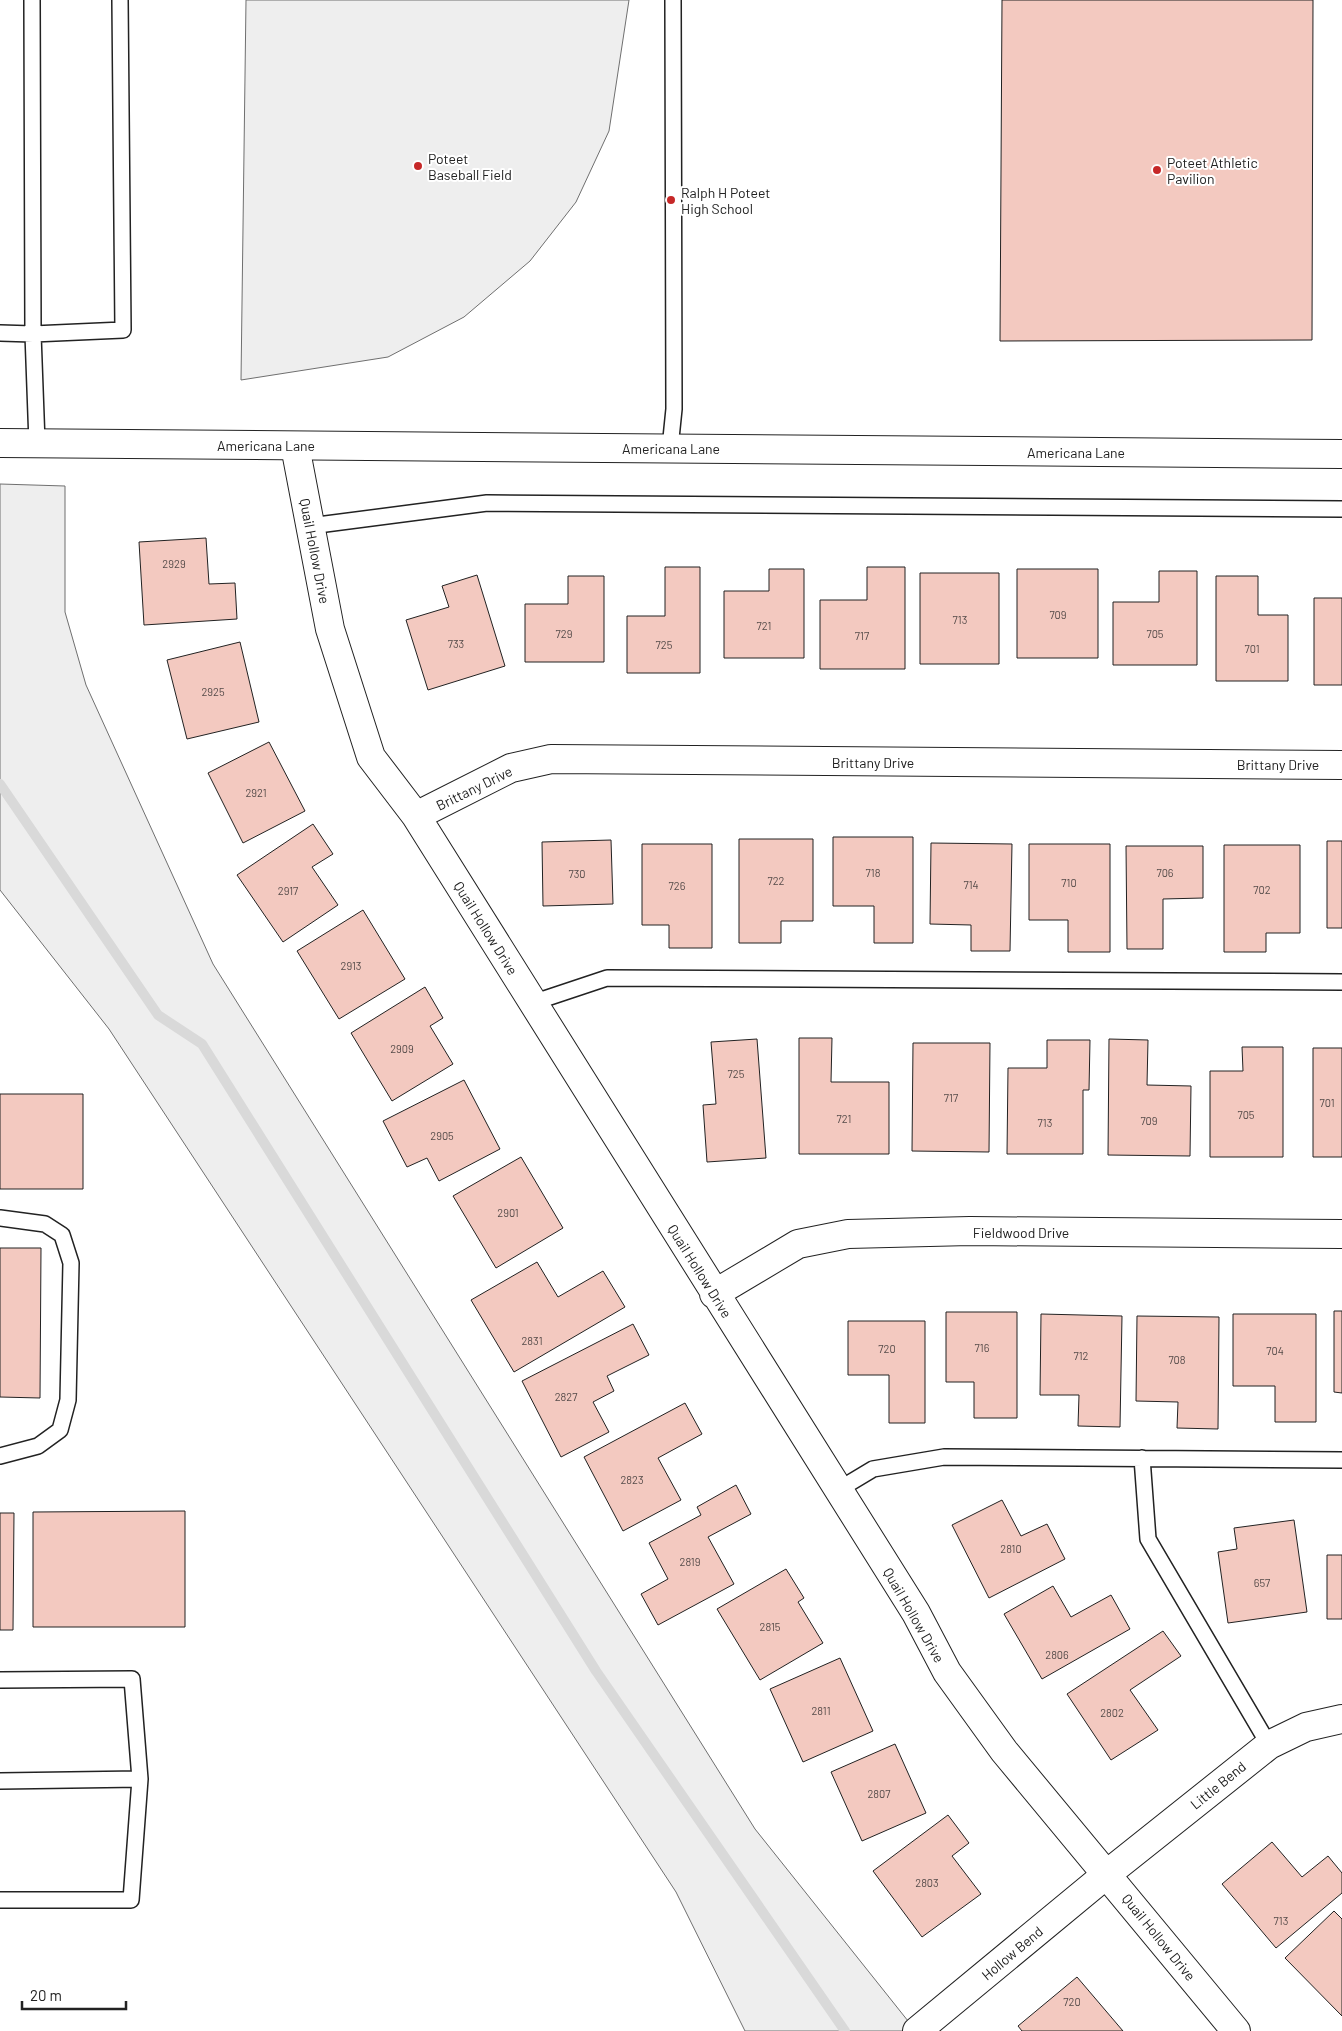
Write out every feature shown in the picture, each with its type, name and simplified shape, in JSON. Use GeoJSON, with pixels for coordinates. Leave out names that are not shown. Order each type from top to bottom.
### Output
{"type":"FeatureCollection","features":[{"type":"Feature","properties":{"kind":"street","name":"Americana Lane"},"geometry":{"type":"LineString","coordinates":[[0,443],[1342,454]]}},
{"type":"Feature","properties":{"kind":"street","name":"Quail Hollow Drive"},"geometry":{"type":"LineString","coordinates":[[295,446],[330,629],[371,756],[416,816],[714,1294],[916,1613],[947,1672],[1004,1751],[1236,2031]]}},
{"type":"Feature","properties":{"kind":"street","name":"Brittany Drive"},"geometry":{"type":"LineString","coordinates":[[416,816],[512,768],[551,759],[1342,765]]}},
{"type":"Feature","properties":{"kind":"street","name":"Fieldwood Drive"},"geometry":{"type":"LineString","coordinates":[[714,1294],[798,1244],[848,1234],[970,1231],[1342,1234]]}},
{"type":"Feature","properties":{"kind":"street","name":"Little Bend"},"geometry":{"type":"LineString","coordinates":[[1107,1874],[1270,1745],[1306,1727],[1342,1719]]}},
{"type":"Feature","properties":{"kind":"street","name":"Hollow Bend"},"geometry":{"type":"LineString","coordinates":[[917,2031],[1107,1874]]}},
{"type":"Feature","properties":{"kind":"lane"},"geometry":{"type":"LineString","coordinates":[[32,0],[33,334],[36,443]]}},
{"type":"Feature","properties":{"kind":"lane"},"geometry":{"type":"LineString","coordinates":[[0,333],[33,334],[123,330],[120,0]]}},
{"type":"Feature","properties":{"kind":"lane"},"geometry":{"type":"LineString","coordinates":[[670,448],[674,409],[673,0]]}},
{"type":"Feature","properties":{"kind":"lane"},"geometry":{"type":"LineString","coordinates":[[310,526],[487,503],[1342,509]]}},
{"type":"Feature","properties":{"kind":"lane"},"geometry":{"type":"LineString","coordinates":[[532,1003],[607,978],[1342,982]]}},
{"type":"Feature","properties":{"kind":"lane"},"geometry":{"type":"LineString","coordinates":[[0,1218],[45,1224],[62,1235],[71,1263],[68,1400],[60,1430],[38,1446],[0,1456]]}},
{"type":"Feature","properties":{"kind":"lane"},"geometry":{"type":"LineString","coordinates":[[838,1490],[872,1469],[944,1457],[1342,1460]]}},
{"type":"Feature","properties":{"kind":"lane"},"geometry":{"type":"LineString","coordinates":[[1142,1458],[1148,1539],[1270,1745]]}},
{"type":"Feature","properties":{"kind":"lane"},"geometry":{"type":"LineString","coordinates":[[0,1680],[132,1679],[140,1779],[130,1900],[0,1900]]}},
{"type":"Feature","properties":{"kind":"lane"},"geometry":{"type":"LineString","coordinates":[[0,1781],[140,1779]]}},
{"type":"Feature","properties":{"kind":"shaded area","name":"Poteet Baseball Field"},"geometry":{"type":"Polygon","coordinates":[[[246,0],[629,0],[609,131],[576,202],[530,261],[464,317],[388,357],[241,380],[246,0]]]}},
{"type":"Feature","properties":{"kind":"shaded area"},"geometry":{"type":"Polygon","coordinates":[[[0,484],[65,486],[65,612],[86,685],[213,964],[755,1829],[916,2031],[745,2031],[676,1892],[109,1029],[0,890],[0,484]]]}},
{"type":"Feature","properties":{"kind":"building","name":"Poteet Athletic Pavilion"},"geometry":{"type":"Polygon","coordinates":[[[1002,0],[1313,0],[1312,340],[1000,341],[1002,0]]]}},
{"type":"Feature","properties":{"kind":"building"},"geometry":{"type":"Polygon","coordinates":[[[206,538],[209,584],[235,583],[237,619],[144,625],[139,542],[206,538]]]}},
{"type":"Feature","properties":{"kind":"building"},"geometry":{"type":"Polygon","coordinates":[[[665,567],[700,567],[700,673],[627,673],[627,616],[665,616],[665,567]]]}},
{"type":"Feature","properties":{"kind":"building"},"geometry":{"type":"Polygon","coordinates":[[[867,567],[905,567],[905,669],[820,669],[820,600],[867,600],[867,567]]]}},
{"type":"Feature","properties":{"kind":"building"},"geometry":{"type":"Polygon","coordinates":[[[769,569],[804,569],[804,658],[724,658],[724,591],[769,591],[769,569]]]}},
{"type":"Feature","properties":{"kind":"building"},"geometry":{"type":"Polygon","coordinates":[[[1017,569],[1098,569],[1098,658],[1017,658],[1017,569]]]}},
{"type":"Feature","properties":{"kind":"building"},"geometry":{"type":"Polygon","coordinates":[[[1159,571],[1197,571],[1197,665],[1113,665],[1113,602],[1159,602],[1159,571]]]}},
{"type":"Feature","properties":{"kind":"building"},"geometry":{"type":"Polygon","coordinates":[[[920,573],[999,573],[999,664],[920,664],[920,573]]]}},
{"type":"Feature","properties":{"kind":"building"},"geometry":{"type":"Polygon","coordinates":[[[477,575],[505,666],[428,690],[406,620],[449,607],[442,586],[477,575]]]}},
{"type":"Feature","properties":{"kind":"building"},"geometry":{"type":"Polygon","coordinates":[[[568,576],[604,576],[604,662],[525,662],[525,604],[568,604],[568,576]]]}},
{"type":"Feature","properties":{"kind":"building"},"geometry":{"type":"Polygon","coordinates":[[[1216,576],[1258,576],[1258,615],[1288,615],[1288,681],[1216,681],[1216,576]]]}},
{"type":"Feature","properties":{"kind":"building"},"geometry":{"type":"Polygon","coordinates":[[[1314,598],[1342,598],[1342,685],[1314,685],[1314,598]]]}},
{"type":"Feature","properties":{"kind":"building"},"geometry":{"type":"Polygon","coordinates":[[[240,642],[259,722],[187,739],[167,660],[240,642]]]}},
{"type":"Feature","properties":{"kind":"building"},"geometry":{"type":"Polygon","coordinates":[[[269,742],[305,811],[243,843],[208,773],[269,742]]]}},
{"type":"Feature","properties":{"kind":"building"},"geometry":{"type":"Polygon","coordinates":[[[313,824],[333,854],[312,867],[338,905],[283,942],[237,875],[313,824]]]}},
{"type":"Feature","properties":{"kind":"building"},"geometry":{"type":"Polygon","coordinates":[[[833,837],[913,837],[913,943],[874,943],[874,906],[833,906],[833,837]]]}},
{"type":"Feature","properties":{"kind":"building"},"geometry":{"type":"Polygon","coordinates":[[[739,839],[813,839],[813,921],[781,921],[781,943],[739,943],[739,839]]]}},
{"type":"Feature","properties":{"kind":"building"},"geometry":{"type":"Polygon","coordinates":[[[611,840],[613,904],[543,906],[542,842],[611,840]]]}},
{"type":"Feature","properties":{"kind":"building"},"geometry":{"type":"Polygon","coordinates":[[[1327,841],[1342,841],[1342,928],[1327,928],[1327,841]]]}},
{"type":"Feature","properties":{"kind":"building"},"geometry":{"type":"Polygon","coordinates":[[[931,843],[1012,844],[1010,951],[971,951],[971,925],[930,924],[931,843]]]}},
{"type":"Feature","properties":{"kind":"building"},"geometry":{"type":"Polygon","coordinates":[[[642,844],[712,844],[712,948],[669,948],[669,925],[642,925],[642,844]]]}},
{"type":"Feature","properties":{"kind":"building"},"geometry":{"type":"Polygon","coordinates":[[[1029,844],[1110,844],[1110,952],[1068,952],[1068,920],[1029,920],[1029,844]]]}},
{"type":"Feature","properties":{"kind":"building"},"geometry":{"type":"Polygon","coordinates":[[[1224,845],[1300,845],[1300,933],[1266,933],[1266,952],[1224,952],[1224,845]]]}},
{"type":"Feature","properties":{"kind":"building"},"geometry":{"type":"Polygon","coordinates":[[[1126,846],[1203,846],[1203,898],[1163,899],[1163,949],[1127,949],[1126,846]]]}},
{"type":"Feature","properties":{"kind":"building"},"geometry":{"type":"Polygon","coordinates":[[[363,910],[405,979],[339,1019],[297,951],[363,910]]]}},
{"type":"Feature","properties":{"kind":"building"},"geometry":{"type":"Polygon","coordinates":[[[425,987],[443,1018],[430,1026],[453,1064],[392,1101],[351,1033],[425,987]]]}},
{"type":"Feature","properties":{"kind":"building"},"geometry":{"type":"Polygon","coordinates":[[[799,1038],[832,1038],[831,1082],[889,1082],[889,1154],[799,1154],[799,1038]]]}},
{"type":"Feature","properties":{"kind":"building"},"geometry":{"type":"Polygon","coordinates":[[[757,1039],[766,1158],[707,1162],[703,1105],[716,1104],[711,1042],[757,1039]]]}},
{"type":"Feature","properties":{"kind":"building"},"geometry":{"type":"Polygon","coordinates":[[[1109,1039],[1148,1040],[1147,1085],[1191,1086],[1190,1156],[1108,1155],[1109,1039]]]}},
{"type":"Feature","properties":{"kind":"building"},"geometry":{"type":"Polygon","coordinates":[[[1047,1040],[1090,1040],[1089,1090],[1083,1090],[1083,1154],[1007,1154],[1008,1068],[1047,1068],[1047,1040]]]}},
{"type":"Feature","properties":{"kind":"building"},"geometry":{"type":"Polygon","coordinates":[[[913,1043],[990,1043],[989,1152],[912,1151],[913,1043]]]}},
{"type":"Feature","properties":{"kind":"building"},"geometry":{"type":"Polygon","coordinates":[[[1242,1047],[1283,1047],[1283,1157],[1210,1157],[1210,1071],[1243,1071],[1242,1047]]]}},
{"type":"Feature","properties":{"kind":"building"},"geometry":{"type":"Polygon","coordinates":[[[1313,1048],[1342,1048],[1342,1157],[1313,1157],[1313,1048]]]}},
{"type":"Feature","properties":{"kind":"building"},"geometry":{"type":"Polygon","coordinates":[[[464,1080],[500,1149],[439,1181],[427,1158],[407,1167],[383,1121],[464,1080]]]}},
{"type":"Feature","properties":{"kind":"building"},"geometry":{"type":"Polygon","coordinates":[[[0,1094],[83,1094],[83,1189],[0,1189],[0,1094]]]}},
{"type":"Feature","properties":{"kind":"building"},"geometry":{"type":"Polygon","coordinates":[[[521,1157],[563,1228],[496,1268],[453,1196],[521,1157]]]}},
{"type":"Feature","properties":{"kind":"building"},"geometry":{"type":"Polygon","coordinates":[[[0,1248],[41,1248],[40,1398],[0,1397],[0,1248]]]}},
{"type":"Feature","properties":{"kind":"building"},"geometry":{"type":"Polygon","coordinates":[[[537,1262],[558,1297],[603,1271],[625,1307],[514,1372],[471,1300],[537,1262]]]}},
{"type":"Feature","properties":{"kind":"building"},"geometry":{"type":"Polygon","coordinates":[[[1334,1311],[1342,1311],[1342,1393],[1334,1392],[1334,1311]]]}},
{"type":"Feature","properties":{"kind":"building"},"geometry":{"type":"Polygon","coordinates":[[[946,1312],[1017,1312],[1017,1418],[974,1418],[974,1382],[946,1382],[946,1312]]]}},
{"type":"Feature","properties":{"kind":"building"},"geometry":{"type":"Polygon","coordinates":[[[1041,1314],[1122,1316],[1120,1427],[1078,1426],[1079,1395],[1040,1395],[1041,1314]]]}},
{"type":"Feature","properties":{"kind":"building"},"geometry":{"type":"Polygon","coordinates":[[[1233,1314],[1316,1314],[1316,1422],[1275,1422],[1275,1386],[1233,1386],[1233,1314]]]}},
{"type":"Feature","properties":{"kind":"building"},"geometry":{"type":"Polygon","coordinates":[[[1137,1316],[1219,1317],[1218,1429],[1177,1428],[1178,1402],[1136,1401],[1137,1316]]]}},
{"type":"Feature","properties":{"kind":"building"},"geometry":{"type":"Polygon","coordinates":[[[848,1321],[925,1321],[925,1423],[889,1423],[889,1375],[848,1375],[848,1321]]]}},
{"type":"Feature","properties":{"kind":"building"},"geometry":{"type":"Polygon","coordinates":[[[633,1324],[649,1355],[607,1376],[614,1391],[593,1402],[609,1432],[561,1457],[522,1381],[633,1324]]]}},
{"type":"Feature","properties":{"kind":"building"},"geometry":{"type":"Polygon","coordinates":[[[685,1403],[702,1434],[658,1458],[681,1500],[623,1531],[584,1457],[685,1403]]]}},
{"type":"Feature","properties":{"kind":"building"},"geometry":{"type":"Polygon","coordinates":[[[736,1485],[751,1514],[708,1537],[734,1584],[658,1625],[641,1594],[668,1579],[649,1543],[701,1515],[697,1507],[736,1485]]]}},
{"type":"Feature","properties":{"kind":"building"},"geometry":{"type":"Polygon","coordinates":[[[1002,1500],[1021,1536],[1047,1524],[1065,1559],[989,1598],[952,1525],[1002,1500]]]}},
{"type":"Feature","properties":{"kind":"building"},"geometry":{"type":"Polygon","coordinates":[[[185,1511],[185,1627],[33,1627],[33,1512],[185,1511]]]}},
{"type":"Feature","properties":{"kind":"building"},"geometry":{"type":"Polygon","coordinates":[[[0,1513],[14,1513],[13,1630],[0,1630],[0,1513]]]}},
{"type":"Feature","properties":{"kind":"building"},"geometry":{"type":"Polygon","coordinates":[[[1294,1520],[1307,1612],[1228,1623],[1218,1552],[1237,1549],[1234,1528],[1294,1520]]]}},
{"type":"Feature","properties":{"kind":"building"},"geometry":{"type":"Polygon","coordinates":[[[1327,1555],[1342,1555],[1342,1619],[1327,1619],[1327,1555]]]}},
{"type":"Feature","properties":{"kind":"building"},"geometry":{"type":"Polygon","coordinates":[[[786,1569],[804,1598],[798,1602],[823,1643],[760,1680],[717,1609],[786,1569]]]}},
{"type":"Feature","properties":{"kind":"building"},"geometry":{"type":"Polygon","coordinates":[[[1053,1586],[1071,1617],[1111,1595],[1130,1629],[1042,1679],[1004,1614],[1053,1586]]]}},
{"type":"Feature","properties":{"kind":"building"},"geometry":{"type":"Polygon","coordinates":[[[1163,1631],[1181,1656],[1130,1690],[1158,1730],[1111,1760],[1067,1694],[1163,1631]]]}},
{"type":"Feature","properties":{"kind":"building"},"geometry":{"type":"Polygon","coordinates":[[[840,1658],[873,1731],[803,1762],[770,1689],[840,1658]]]}},
{"type":"Feature","properties":{"kind":"building"},"geometry":{"type":"Polygon","coordinates":[[[895,1744],[926,1813],[862,1841],[831,1772],[895,1744]]]}},
{"type":"Feature","properties":{"kind":"building"},"geometry":{"type":"Polygon","coordinates":[[[948,1815],[969,1843],[952,1856],[981,1894],[922,1937],[873,1871],[948,1815]]]}},
{"type":"Feature","properties":{"kind":"building"},"geometry":{"type":"Polygon","coordinates":[[[1272,1842],[1302,1877],[1328,1856],[1342,1873],[1342,1893],[1276,1948],[1222,1884],[1272,1842]]]}},
{"type":"Feature","properties":{"kind":"building"},"geometry":{"type":"Polygon","coordinates":[[[1334,1911],[1342,1919],[1342,2016],[1285,1958],[1334,1911]]]}},
{"type":"Feature","properties":{"kind":"building"},"geometry":{"type":"Polygon","coordinates":[[[1077,1977],[1123,2031],[1022,2031],[1018,2026],[1077,1977]]]}},
{"type":"Feature","properties":{"kind":"waterway"},"geometry":{"type":"LineString","coordinates":[[0,784],[158,1015],[202,1044],[596,1671],[845,2031]]}},
{"type":"Feature","properties":{"kind":"place","name":"Poteet Baseball Field"},"geometry":{"type":"Point","coordinates":[418,166]}},
{"type":"Feature","properties":{"kind":"place","name":"Poteet Athletic Pavilion"},"geometry":{"type":"Point","coordinates":[1157,170]}},
{"type":"Feature","properties":{"kind":"place","name":"Ralph H Poteet High School"},"geometry":{"type":"Point","coordinates":[671,200]}}]}
